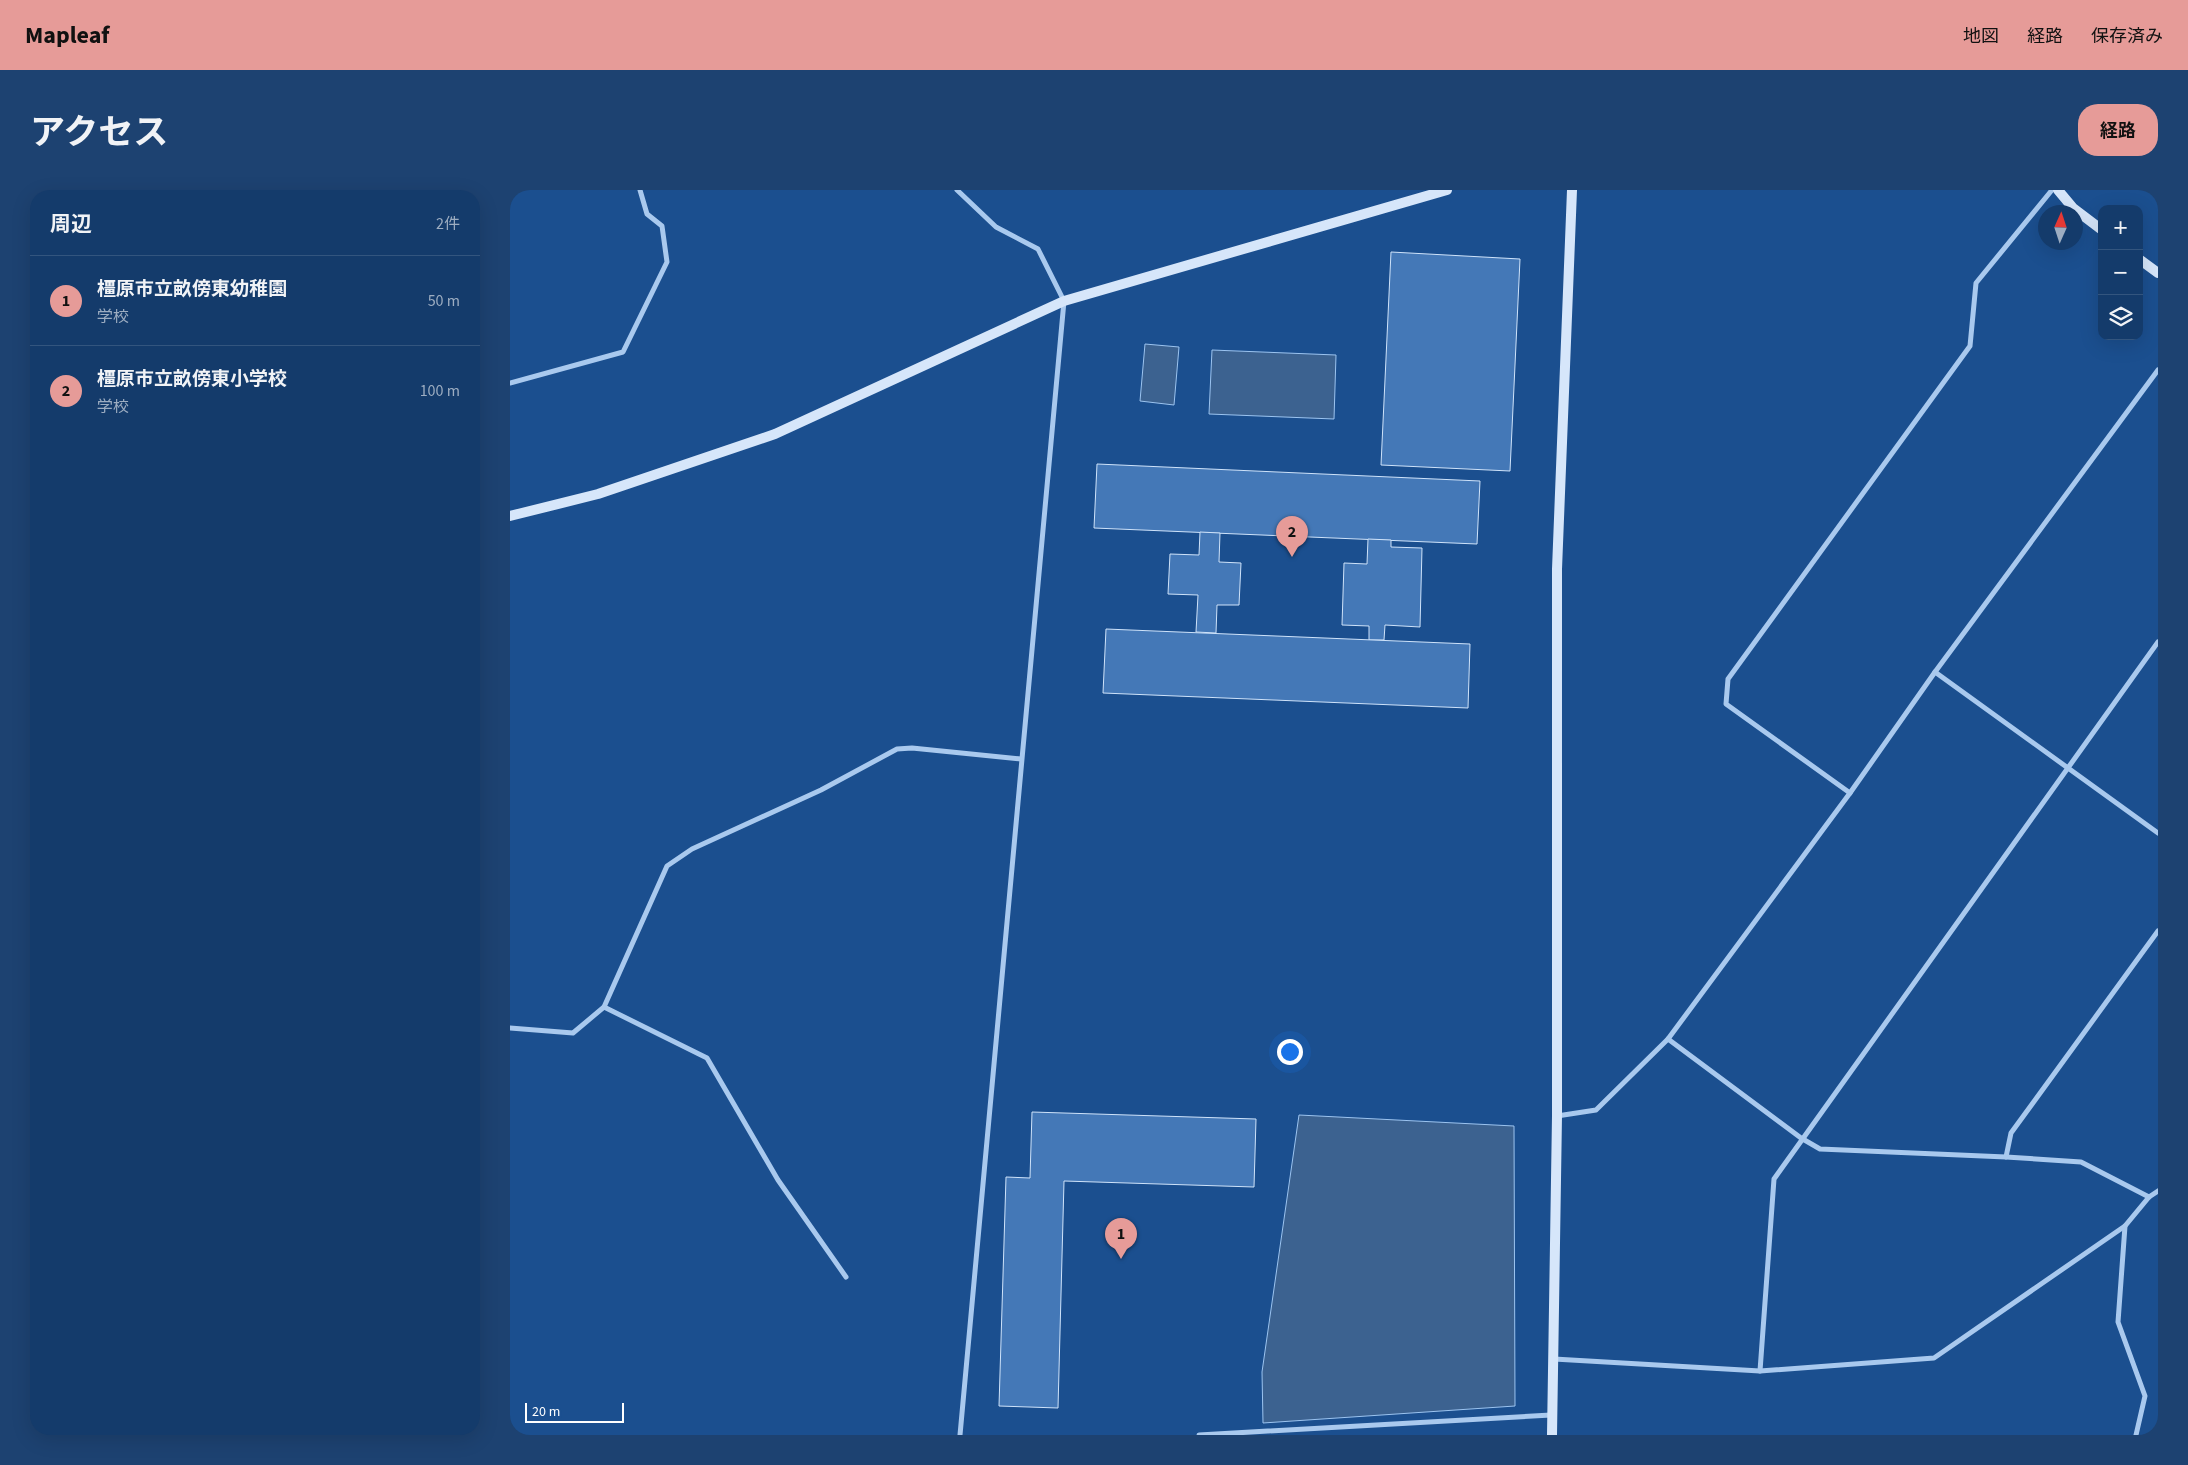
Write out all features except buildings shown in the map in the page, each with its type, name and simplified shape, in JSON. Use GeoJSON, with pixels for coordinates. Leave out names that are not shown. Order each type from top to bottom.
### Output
{"type":"FeatureCollection","features":[{"type":"Feature","properties":{"kind":"street"},"geometry":{"type":"LineString","coordinates":[[510,383],[623,352],[667,262],[662,226],[647,214],[640,190]]}},
{"type":"Feature","properties":{"kind":"street"},"geometry":{"type":"LineString","coordinates":[[957,190],[996,227],[1038,249],[1064,301],[1020,759],[960,1435]]}},
{"type":"Feature","properties":{"kind":"street"},"geometry":{"type":"LineString","coordinates":[[510,516],[598,494],[775,434],[1064,301],[1448,190]]}},
{"type":"Feature","properties":{"kind":"street"},"geometry":{"type":"LineString","coordinates":[[1552,1435],[1557,1116],[1557,569],[1572,190]]}},
{"type":"Feature","properties":{"kind":"street"},"geometry":{"type":"LineString","coordinates":[[1850,793],[1726,704],[1728,679],[1970,346],[1976,283],[2052,190]]}},
{"type":"Feature","properties":{"kind":"street"},"geometry":{"type":"LineString","coordinates":[[2058,190],[2073,208],[2098,227]]}},
{"type":"Feature","properties":{"kind":"street"},"geometry":{"type":"LineString","coordinates":[[2143,262],[2158,273]]}},
{"type":"Feature","properties":{"kind":"street"},"geometry":{"type":"LineString","coordinates":[[1557,1116],[1596,1110],[1668,1039],[2158,370]]}},
{"type":"Feature","properties":{"kind":"street"},"geometry":{"type":"LineString","coordinates":[[1760,1371],[1774,1179],[2158,642]]}},
{"type":"Feature","properties":{"kind":"street"},"geometry":{"type":"LineString","coordinates":[[1935,672],[2158,833]]}},
{"type":"Feature","properties":{"kind":"street"},"geometry":{"type":"LineString","coordinates":[[510,1028],[573,1033],[604,1007],[667,866],[692,849],[821,790],[897,750],[912,748],[1020,759]]}},
{"type":"Feature","properties":{"kind":"street"},"geometry":{"type":"LineString","coordinates":[[2006,1156],[2011,1133],[2158,931]]}},
{"type":"Feature","properties":{"kind":"street"},"geometry":{"type":"LineString","coordinates":[[604,1007],[707,1058],[778,1180],[846,1277]]}},
{"type":"Feature","properties":{"kind":"street"},"geometry":{"type":"LineString","coordinates":[[1668,1039],[1802,1138],[1820,1149],[2006,1156],[2081,1162],[2149,1197]]}},
{"type":"Feature","properties":{"kind":"street"},"geometry":{"type":"LineString","coordinates":[[1554,1359],[1760,1371],[1934,1358],[2125,1226],[2149,1197],[2158,1191]]}},
{"type":"Feature","properties":{"kind":"street"},"geometry":{"type":"LineString","coordinates":[[2125,1226],[2118,1322],[2145,1396],[2136,1435]]}},
{"type":"Feature","properties":{"kind":"street"},"geometry":{"type":"LineString","coordinates":[[1199,1435],[1551,1416]]}},
{"type":"Feature","properties":{"kind":"water"},"geometry":{"type":"Polygon","coordinates":[[[1145,344],[1179,347],[1174,405],[1140,401],[1145,344]]]}},
{"type":"Feature","properties":{"kind":"water"},"geometry":{"type":"Polygon","coordinates":[[[1212,350],[1336,355],[1334,419],[1209,414],[1212,350]]]}},
{"type":"Feature","properties":{"kind":"water"},"geometry":{"type":"Polygon","coordinates":[[[1299,1115],[1514,1126],[1515,1406],[1263,1423],[1262,1372],[1299,1115]]]}},
{"type":"Feature","properties":{"kind":"place","name":"橿原市立畝傍東小学校"},"geometry":{"type":"Point","coordinates":[1292,557]}},
{"type":"Feature","properties":{"kind":"place","name":"橿原市立畝傍東幼稚園"},"geometry":{"type":"Point","coordinates":[1121,1259]}}]}
